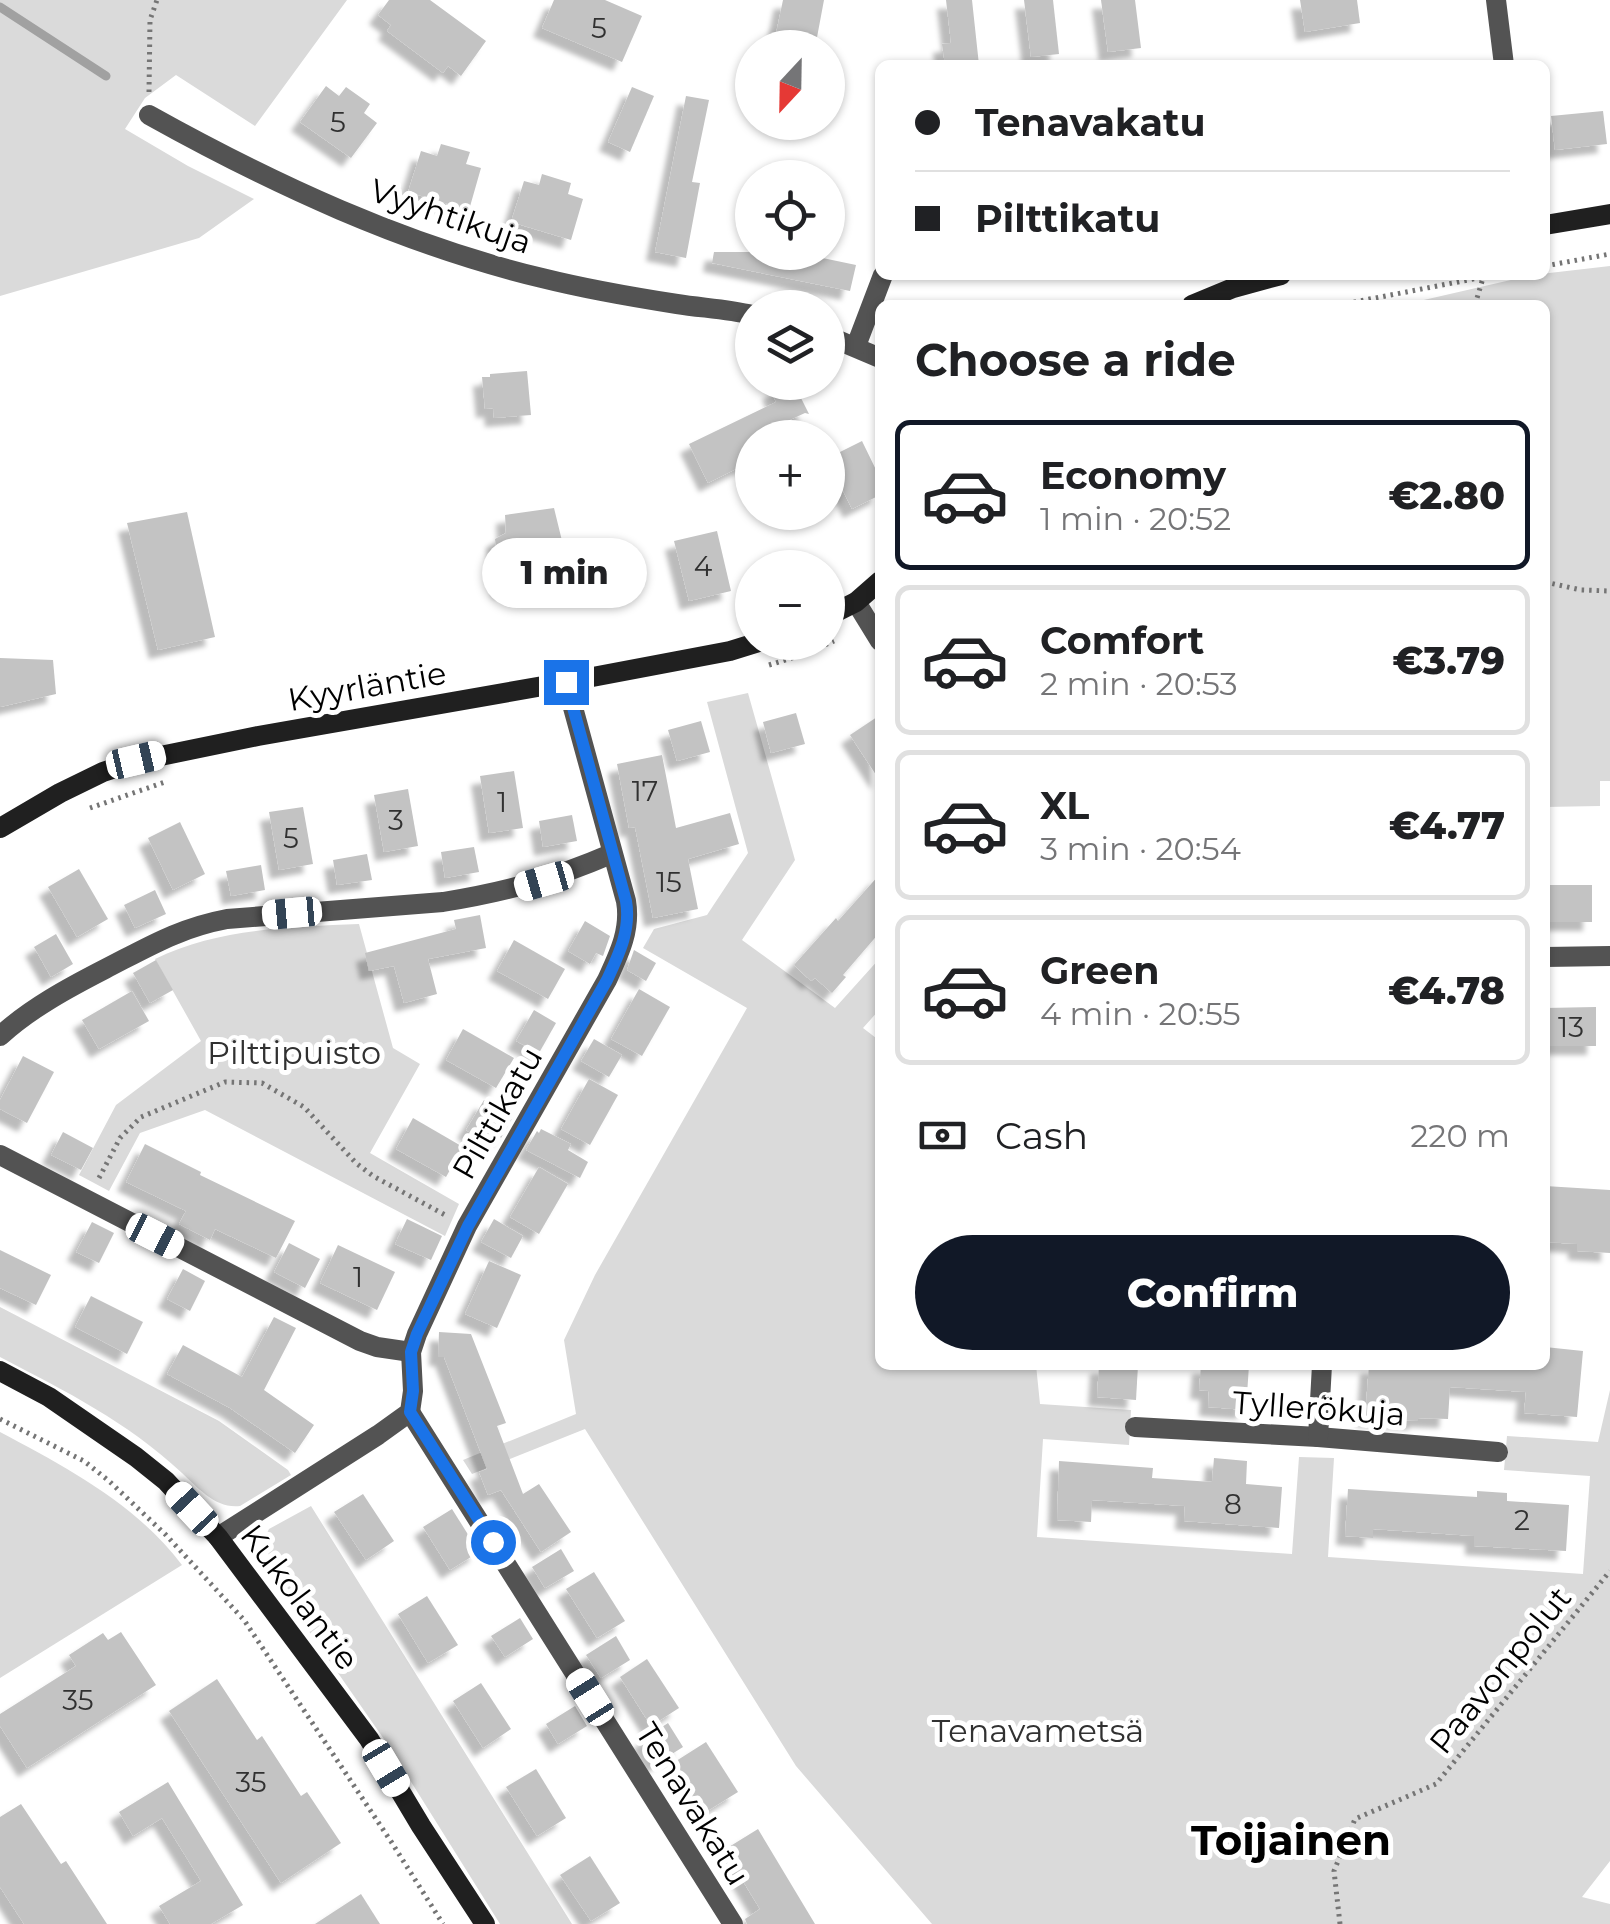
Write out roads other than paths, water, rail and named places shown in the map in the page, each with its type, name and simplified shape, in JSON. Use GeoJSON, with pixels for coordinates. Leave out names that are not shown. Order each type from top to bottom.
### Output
{"type":"FeatureCollection","features":[{"type":"Feature","properties":{"kind":"street"},"geometry":{"type":"LineString","coordinates":[[1496,0],[1503,60]]}},
{"type":"Feature","properties":{"kind":"street","name":"Vyyhtikuja"},"geometry":{"type":"LineString","coordinates":[[149,115],[288,187],[418,241],[542,278],[735,313]]}},
{"type":"Feature","properties":{"kind":"street"},"geometry":{"type":"LineString","coordinates":[[1550,224],[1610,214]]}},
{"type":"Feature","properties":{"kind":"street"},"geometry":{"type":"LineString","coordinates":[[856,346],[882,280]]}},
{"type":"Feature","properties":{"kind":"street"},"geometry":{"type":"LineString","coordinates":[[1204,300],[1262,280]]}},
{"type":"Feature","properties":{"kind":"street"},"geometry":{"type":"LineString","coordinates":[[845,342],[875,356]]}},
{"type":"Feature","properties":{"kind":"street"},"geometry":{"type":"LineString","coordinates":[[845,608],[875,586]]}},
{"type":"Feature","properties":{"kind":"street"},"geometry":{"type":"LineString","coordinates":[[856,602],[875,633]]}},
{"type":"Feature","properties":{"kind":"street","name":"Kyyrläntie"},"geometry":{"type":"LineString","coordinates":[[0,828],[89,779],[136,760],[735,649]]}},
{"type":"Feature","properties":{"kind":"street","name":"Pilttikatu"},"geometry":{"type":"LineString","coordinates":[[410,1412],[411,1352],[468,1226],[620,952],[628,913],[566,682]]}},
{"type":"Feature","properties":{"kind":"street"},"geometry":{"type":"LineString","coordinates":[[0,1036],[30,1012],[74,986],[175,932],[198,924],[227,918],[476,897],[544,881],[611,854]]}},
{"type":"Feature","properties":{"kind":"street"},"geometry":{"type":"LineString","coordinates":[[1550,956],[1610,956]]}},
{"type":"Feature","properties":{"kind":"street"},"geometry":{"type":"LineString","coordinates":[[0,1155],[360,1341],[411,1352]]}},
{"type":"Feature","properties":{"kind":"street"},"geometry":{"type":"LineString","coordinates":[[1318,1437],[1322,1370]]}},
{"type":"Feature","properties":{"kind":"street","name":"Kukolantie"},"geometry":{"type":"LineString","coordinates":[[0,1372],[49,1397],[136,1457],[166,1481],[218,1537],[369,1739],[485,1924]]}},
{"type":"Feature","properties":{"kind":"street"},"geometry":{"type":"LineString","coordinates":[[218,1537],[410,1412]]}},
{"type":"Feature","properties":{"kind":"street","name":"Tenavakatu"},"geometry":{"type":"LineString","coordinates":[[410,1412],[733,1924]]}},
{"type":"Feature","properties":{"kind":"street","name":"Tyllerökuja"},"geometry":{"type":"LineString","coordinates":[[1135,1427],[1498,1452]]}},
{"type":"Feature","properties":{"kind":"waterway"},"geometry":{"type":"LineString","coordinates":[[0,7],[106,76]]}},
{"type":"Feature","properties":{"kind":"district","name":"Toijainen"},"geometry":{"type":"Point","coordinates":[1291,1840]}},
{"type":"Feature","properties":{"kind":"park label","name":"Pilttipuisto"},"geometry":{"type":"Point","coordinates":[294,1052]}},
{"type":"Feature","properties":{"kind":"park label","name":"Tenavametsä"},"geometry":{"type":"Point","coordinates":[1038,1730]}}]}
